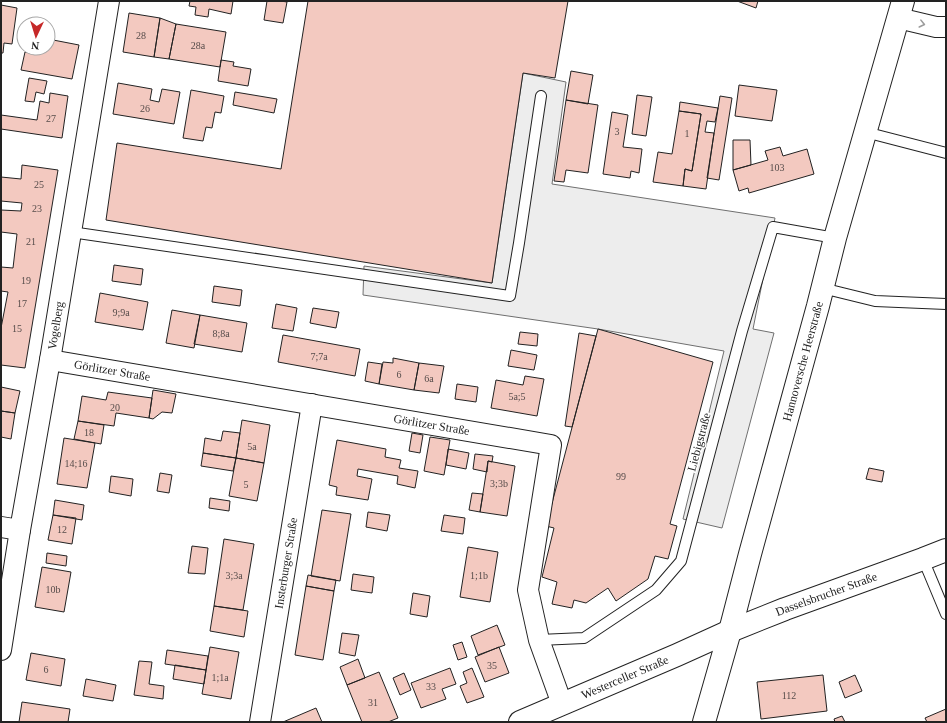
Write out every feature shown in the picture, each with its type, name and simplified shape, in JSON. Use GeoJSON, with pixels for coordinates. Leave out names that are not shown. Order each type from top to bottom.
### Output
{"type":"FeatureCollection","features":[{"type":"Feature","properties":{"kind":"main road","name":"Hannoversche Heerstraße"},"geometry":{"type":"LineString","coordinates":[[704,722],[818,306],[835,238],[901,10]]}},
{"type":"Feature","properties":{"kind":"main road","name":"Dasselsbrucher Straße"},"geometry":{"type":"LineString","coordinates":[[730,631],[785,609],[946,550]]}},
{"type":"Feature","properties":{"kind":"main road","name":"Westerceller Straße"},"geometry":{"type":"LineString","coordinates":[[520,722],[730,631]]}},
{"type":"Feature","properties":{"kind":"street","name":"Vogelberg"},"geometry":{"type":"LineString","coordinates":[[1,650],[10,529],[50,360],[109,1]]}},
{"type":"Feature","properties":{"kind":"street"},"geometry":{"type":"LineString","coordinates":[[901,10],[936,27],[946,27]]}},
{"type":"Feature","properties":{"kind":"street","name":"Görlitzer Straße"},"geometry":{"type":"LineString","coordinates":[[50,360],[551,445],[528,590],[539,640],[562,704]]}},
{"type":"Feature","properties":{"kind":"street","name":"Insterburger Straße"},"geometry":{"type":"LineString","coordinates":[[260,722],[312,404]]}},
{"type":"Feature","properties":{"kind":"lane"},"geometry":{"type":"LineString","coordinates":[[71,232],[510,296],[541,96]]}},
{"type":"Feature","properties":{"kind":"lane"},"geometry":{"type":"LineString","coordinates":[[866,132],[946,153]]}},
{"type":"Feature","properties":{"kind":"lane","name":"Liebigstraße"},"geometry":{"type":"LineString","coordinates":[[539,640],[584,638],[656,590],[681,561],[742,331],[773,227],[835,238]]}},
{"type":"Feature","properties":{"kind":"lane"},"geometry":{"type":"LineString","coordinates":[[822,288],[875,300],[946,304]]}},
{"type":"Feature","properties":{"kind":"lane"},"geometry":{"type":"LineString","coordinates":[[923,559],[946,614]]}},
{"type":"Feature","properties":{"kind":"shaded area"},"geometry":{"type":"Polygon","coordinates":[[[523,73],[566,82],[552,184],[775,218],[753,329],[774,333],[722,528],[683,519],[724,351],[598,329],[363,295],[364,266],[492,283],[523,73]]]}},
{"type":"Feature","properties":{"kind":"building"},"geometry":{"type":"Polygon","coordinates":[[[190,1],[233,1],[231,14],[209,9],[208,17],[195,15],[196,7],[189,6],[190,1]]]}},
{"type":"Feature","properties":{"kind":"building"},"geometry":{"type":"Polygon","coordinates":[[[267,1],[287,2],[283,23],[264,20],[267,1]]]}},
{"type":"Feature","properties":{"kind":"building"},"geometry":{"type":"Polygon","coordinates":[[[308,1],[568,1],[555,78],[523,73],[492,283],[106,220],[117,143],[281,169],[308,1]]]}},
{"type":"Feature","properties":{"kind":"building"},"geometry":{"type":"Polygon","coordinates":[[[737,1],[758,1],[756,8],[737,1]]]}},
{"type":"Feature","properties":{"kind":"building"},"geometry":{"type":"Polygon","coordinates":[[[1,5],[17,8],[12,44],[4,43],[3,53],[1,53],[1,5]]]}},
{"type":"Feature","properties":{"kind":"building"},"geometry":{"type":"Polygon","coordinates":[[[129,13],[160,18],[154,57],[123,52],[129,13]]]}},
{"type":"Feature","properties":{"kind":"building"},"geometry":{"type":"Polygon","coordinates":[[[160,18],[176,24],[169,59],[154,57],[160,18]]]}},
{"type":"Feature","properties":{"kind":"building"},"geometry":{"type":"Polygon","coordinates":[[[176,24],[226,32],[220,67],[169,59],[176,24]]]}},
{"type":"Feature","properties":{"kind":"building"},"geometry":{"type":"Polygon","coordinates":[[[56,41],[79,45],[72,79],[21,70],[24,56],[56,56],[56,41]]]}},
{"type":"Feature","properties":{"kind":"building"},"geometry":{"type":"Polygon","coordinates":[[[221,60],[234,62],[233,66],[251,69],[248,86],[218,81],[221,60]]]}},
{"type":"Feature","properties":{"kind":"building"},"geometry":{"type":"Polygon","coordinates":[[[571,71],[593,75],[588,104],[566,100],[571,71]]]}},
{"type":"Feature","properties":{"kind":"building"},"geometry":{"type":"Polygon","coordinates":[[[29,78],[47,81],[44,94],[36,92],[34,102],[25,101],[29,78]]]}},
{"type":"Feature","properties":{"kind":"building"},"geometry":{"type":"Polygon","coordinates":[[[118,83],[152,89],[150,100],[159,102],[162,89],[180,92],[174,124],[113,114],[118,83]]]}},
{"type":"Feature","properties":{"kind":"building"},"geometry":{"type":"Polygon","coordinates":[[[739,85],[777,90],[772,121],[735,116],[739,85]]]}},
{"type":"Feature","properties":{"kind":"building"},"geometry":{"type":"Polygon","coordinates":[[[191,90],[224,96],[221,113],[215,112],[212,128],[206,127],[203,141],[183,138],[191,90]]]}},
{"type":"Feature","properties":{"kind":"building"},"geometry":{"type":"Polygon","coordinates":[[[235,92],[277,99],[274,113],[233,105],[235,92]]]}},
{"type":"Feature","properties":{"kind":"building"},"geometry":{"type":"Polygon","coordinates":[[[50,93],[68,96],[62,138],[1,129],[1,115],[37,120],[40,101],[49,103],[50,93]]]}},
{"type":"Feature","properties":{"kind":"building"},"geometry":{"type":"Polygon","coordinates":[[[637,95],[652,97],[646,136],[632,134],[637,95]]]}},
{"type":"Feature","properties":{"kind":"building"},"geometry":{"type":"Polygon","coordinates":[[[720,96],[732,98],[719,180],[707,178],[720,96]]]}},
{"type":"Feature","properties":{"kind":"building"},"geometry":{"type":"Polygon","coordinates":[[[566,100],[598,105],[588,173],[566,170],[564,182],[554,181],[566,100]]]}},
{"type":"Feature","properties":{"kind":"building"},"geometry":{"type":"Polygon","coordinates":[[[680,102],[718,108],[715,122],[707,121],[705,132],[714,133],[706,189],[683,186],[685,169],[692,171],[701,114],[679,111],[680,102]]]}},
{"type":"Feature","properties":{"kind":"building"},"geometry":{"type":"Polygon","coordinates":[[[679,111],[701,114],[692,171],[685,169],[683,186],[653,182],[658,152],[672,154],[679,111]]]}},
{"type":"Feature","properties":{"kind":"building"},"geometry":{"type":"Polygon","coordinates":[[[612,112],[628,115],[623,147],[642,149],[639,173],[631,171],[630,178],[603,174],[612,112]]]}},
{"type":"Feature","properties":{"kind":"building"},"geometry":{"type":"Polygon","coordinates":[[[733,140],[750,140],[751,165],[733,170],[733,140]]]}},
{"type":"Feature","properties":{"kind":"building"},"geometry":{"type":"Polygon","coordinates":[[[780,147],[783,156],[807,149],[814,174],[749,193],[748,188],[739,191],[733,170],[768,160],[765,151],[780,147]]]}},
{"type":"Feature","properties":{"kind":"building"},"geometry":{"type":"Polygon","coordinates":[[[22,165],[58,170],[25,368],[1,365],[1,328],[8,292],[1,291],[1,267],[13,268],[17,234],[1,232],[1,210],[21,211],[22,203],[1,201],[1,177],[21,179],[22,165]]]}},
{"type":"Feature","properties":{"kind":"building"},"geometry":{"type":"Polygon","coordinates":[[[114,265],[143,269],[141,285],[112,281],[114,265]]]}},
{"type":"Feature","properties":{"kind":"building"},"geometry":{"type":"Polygon","coordinates":[[[214,286],[242,290],[240,306],[212,302],[214,286]]]}},
{"type":"Feature","properties":{"kind":"building"},"geometry":{"type":"Polygon","coordinates":[[[100,293],[148,302],[143,330],[95,322],[100,293]]]}},
{"type":"Feature","properties":{"kind":"building"},"geometry":{"type":"Polygon","coordinates":[[[276,304],[297,308],[293,331],[272,328],[276,304]]]}},
{"type":"Feature","properties":{"kind":"building"},"geometry":{"type":"Polygon","coordinates":[[[313,308],[339,312],[336,328],[310,323],[313,308]]]}},
{"type":"Feature","properties":{"kind":"building"},"geometry":{"type":"Polygon","coordinates":[[[172,310],[200,315],[194,348],[166,343],[172,310]]]}},
{"type":"Feature","properties":{"kind":"building"},"geometry":{"type":"Polygon","coordinates":[[[200,315],[247,323],[242,352],[194,344],[200,315]]]}},
{"type":"Feature","properties":{"kind":"building"},"geometry":{"type":"Polygon","coordinates":[[[598,329],[713,362],[670,524],[677,526],[668,559],[655,556],[648,579],[616,601],[608,588],[586,603],[574,600],[572,608],[552,604],[557,582],[542,577],[554,528],[546,526],[598,329]]]}},
{"type":"Feature","properties":{"kind":"building"},"geometry":{"type":"Polygon","coordinates":[[[520,332],[538,334],[537,346],[518,344],[520,332]]]}},
{"type":"Feature","properties":{"kind":"building"},"geometry":{"type":"Polygon","coordinates":[[[579,333],[596,336],[572,427],[565,426],[579,333]]]}},
{"type":"Feature","properties":{"kind":"building"},"geometry":{"type":"Polygon","coordinates":[[[283,335],[360,349],[355,376],[278,362],[283,335]]]}},
{"type":"Feature","properties":{"kind":"building"},"geometry":{"type":"Polygon","coordinates":[[[511,350],[537,355],[534,370],[508,366],[511,350]]]}},
{"type":"Feature","properties":{"kind":"building"},"geometry":{"type":"Polygon","coordinates":[[[393,358],[419,363],[414,390],[379,384],[383,362],[393,363],[393,358]]]}},
{"type":"Feature","properties":{"kind":"building"},"geometry":{"type":"Polygon","coordinates":[[[368,362],[382,364],[379,384],[365,381],[368,362]]]}},
{"type":"Feature","properties":{"kind":"building"},"geometry":{"type":"Polygon","coordinates":[[[419,363],[444,366],[439,393],[414,390],[419,363]]]}},
{"type":"Feature","properties":{"kind":"building"},"geometry":{"type":"Polygon","coordinates":[[[525,376],[544,379],[537,416],[491,408],[496,380],[523,385],[525,376]]]}},
{"type":"Feature","properties":{"kind":"building"},"geometry":{"type":"Polygon","coordinates":[[[457,384],[478,387],[476,402],[455,399],[457,384]]]}},
{"type":"Feature","properties":{"kind":"building"},"geometry":{"type":"Polygon","coordinates":[[[1,387],[20,391],[15,413],[1,411],[1,387]]]}},
{"type":"Feature","properties":{"kind":"building"},"geometry":{"type":"Polygon","coordinates":[[[153,390],[176,394],[172,413],[162,412],[153,419],[149,418],[153,390]]]}},
{"type":"Feature","properties":{"kind":"building"},"geometry":{"type":"Polygon","coordinates":[[[108,392],[152,398],[149,418],[116,413],[114,426],[78,421],[82,396],[106,400],[108,392]]]}},
{"type":"Feature","properties":{"kind":"building"},"geometry":{"type":"Polygon","coordinates":[[[1,411],[15,413],[11,439],[1,437],[1,411]]]}},
{"type":"Feature","properties":{"kind":"building"},"geometry":{"type":"Polygon","coordinates":[[[242,420],[270,425],[264,463],[236,458],[242,420]]]}},
{"type":"Feature","properties":{"kind":"building"},"geometry":{"type":"Polygon","coordinates":[[[78,421],[104,425],[101,444],[74,439],[78,421]]]}},
{"type":"Feature","properties":{"kind":"building"},"geometry":{"type":"Polygon","coordinates":[[[223,431],[240,433],[236,458],[203,453],[205,438],[221,441],[223,431]]]}},
{"type":"Feature","properties":{"kind":"building"},"geometry":{"type":"Polygon","coordinates":[[[412,433],[423,435],[420,453],[409,451],[412,433]]]}},
{"type":"Feature","properties":{"kind":"building"},"geometry":{"type":"Polygon","coordinates":[[[430,437],[450,440],[444,475],[424,471],[430,437]]]}},
{"type":"Feature","properties":{"kind":"building"},"geometry":{"type":"Polygon","coordinates":[[[64,438],[95,443],[87,488],[57,484],[64,438]]]}},
{"type":"Feature","properties":{"kind":"building"},"geometry":{"type":"Polygon","coordinates":[[[337,440],[386,449],[385,457],[401,460],[399,468],[418,471],[415,488],[397,484],[398,476],[358,469],[357,476],[372,479],[368,500],[336,495],[337,487],[329,485],[337,440]]]}},
{"type":"Feature","properties":{"kind":"building"},"geometry":{"type":"Polygon","coordinates":[[[448,449],[469,453],[466,469],[446,465],[448,449]]]}},
{"type":"Feature","properties":{"kind":"building"},"geometry":{"type":"Polygon","coordinates":[[[203,453],[236,458],[233,471],[201,466],[203,453]]]}},
{"type":"Feature","properties":{"kind":"building"},"geometry":{"type":"Polygon","coordinates":[[[475,454],[493,456],[492,462],[488,461],[487,472],[473,469],[475,454]]]}},
{"type":"Feature","properties":{"kind":"building"},"geometry":{"type":"Polygon","coordinates":[[[236,458],[264,463],[257,501],[229,496],[236,458]]]}},
{"type":"Feature","properties":{"kind":"building"},"geometry":{"type":"Polygon","coordinates":[[[488,461],[515,466],[507,516],[480,512],[488,461]]]}},
{"type":"Feature","properties":{"kind":"building"},"geometry":{"type":"Polygon","coordinates":[[[869,468],[884,471],[882,482],[866,479],[869,468]]]}},
{"type":"Feature","properties":{"kind":"building"},"geometry":{"type":"Polygon","coordinates":[[[160,473],[172,475],[169,493],[157,491],[160,473]]]}},
{"type":"Feature","properties":{"kind":"building"},"geometry":{"type":"Polygon","coordinates":[[[111,476],[133,479],[131,496],[109,492],[111,476]]]}},
{"type":"Feature","properties":{"kind":"building"},"geometry":{"type":"Polygon","coordinates":[[[472,493],[483,494],[480,512],[469,510],[472,493]]]}},
{"type":"Feature","properties":{"kind":"building"},"geometry":{"type":"Polygon","coordinates":[[[210,498],[230,501],[229,511],[209,508],[210,498]]]}},
{"type":"Feature","properties":{"kind":"building"},"geometry":{"type":"Polygon","coordinates":[[[55,500],[84,505],[82,520],[53,515],[55,500]]]}},
{"type":"Feature","properties":{"kind":"building"},"geometry":{"type":"Polygon","coordinates":[[[322,510],[351,514],[340,581],[311,576],[322,510]]]}},
{"type":"Feature","properties":{"kind":"building"},"geometry":{"type":"Polygon","coordinates":[[[368,512],[390,515],[387,531],[366,527],[368,512]]]}},
{"type":"Feature","properties":{"kind":"building"},"geometry":{"type":"Polygon","coordinates":[[[53,515],[76,518],[72,544],[48,540],[53,515]]]}},
{"type":"Feature","properties":{"kind":"building"},"geometry":{"type":"Polygon","coordinates":[[[444,515],[465,518],[463,534],[441,531],[444,515]]]}},
{"type":"Feature","properties":{"kind":"building"},"geometry":{"type":"Polygon","coordinates":[[[224,539],[254,544],[243,610],[214,606],[224,539]]]}},
{"type":"Feature","properties":{"kind":"building"},"geometry":{"type":"Polygon","coordinates":[[[192,546],[208,548],[205,574],[188,573],[192,546]]]}},
{"type":"Feature","properties":{"kind":"building"},"geometry":{"type":"Polygon","coordinates":[[[468,547],[498,552],[490,602],[460,597],[468,547]]]}},
{"type":"Feature","properties":{"kind":"building"},"geometry":{"type":"Polygon","coordinates":[[[47,553],[67,556],[66,566],[46,563],[47,553]]]}},
{"type":"Feature","properties":{"kind":"building"},"geometry":{"type":"Polygon","coordinates":[[[42,567],[71,572],[64,612],[35,607],[42,567]]]}},
{"type":"Feature","properties":{"kind":"building"},"geometry":{"type":"Polygon","coordinates":[[[353,574],[374,577],[372,593],[351,590],[353,574]]]}},
{"type":"Feature","properties":{"kind":"building"},"geometry":{"type":"Polygon","coordinates":[[[308,575],[336,580],[334,591],[306,586],[308,575]]]}},
{"type":"Feature","properties":{"kind":"building"},"geometry":{"type":"Polygon","coordinates":[[[306,586],[334,591],[323,660],[295,655],[306,586]]]}},
{"type":"Feature","properties":{"kind":"building"},"geometry":{"type":"Polygon","coordinates":[[[413,593],[430,596],[427,617],[410,614],[413,593]]]}},
{"type":"Feature","properties":{"kind":"building"},"geometry":{"type":"Polygon","coordinates":[[[214,606],[248,611],[244,637],[210,631],[214,606]]]}},
{"type":"Feature","properties":{"kind":"building"},"geometry":{"type":"Polygon","coordinates":[[[497,625],[505,645],[478,655],[471,636],[497,625]]]}},
{"type":"Feature","properties":{"kind":"building"},"geometry":{"type":"Polygon","coordinates":[[[342,633],[359,635],[355,656],[339,653],[342,633]]]}},
{"type":"Feature","properties":{"kind":"building"},"geometry":{"type":"Polygon","coordinates":[[[462,642],[467,657],[458,660],[453,645],[462,642]]]}},
{"type":"Feature","properties":{"kind":"building"},"geometry":{"type":"Polygon","coordinates":[[[210,647],[239,652],[231,699],[202,694],[210,647]]]}},
{"type":"Feature","properties":{"kind":"building"},"geometry":{"type":"Polygon","coordinates":[[[499,647],[509,673],[485,682],[475,657],[499,647]]]}},
{"type":"Feature","properties":{"kind":"building"},"geometry":{"type":"Polygon","coordinates":[[[167,650],[208,656],[206,670],[165,664],[167,650]]]}},
{"type":"Feature","properties":{"kind":"building"},"geometry":{"type":"Polygon","coordinates":[[[31,653],[65,659],[61,686],[26,680],[31,653]]]}},
{"type":"Feature","properties":{"kind":"building"},"geometry":{"type":"Polygon","coordinates":[[[358,659],[365,678],[347,685],[340,667],[358,659]]]}},
{"type":"Feature","properties":{"kind":"building"},"geometry":{"type":"Polygon","coordinates":[[[139,661],[152,662],[149,684],[164,686],[163,699],[134,695],[139,661]]]}},
{"type":"Feature","properties":{"kind":"building"},"geometry":{"type":"Polygon","coordinates":[[[175,665],[206,670],[204,684],[173,679],[175,665]]]}},
{"type":"Feature","properties":{"kind":"building"},"geometry":{"type":"Polygon","coordinates":[[[450,668],[456,684],[442,689],[446,699],[421,708],[411,683],[450,668]]]}},
{"type":"Feature","properties":{"kind":"building"},"geometry":{"type":"Polygon","coordinates":[[[472,668],[484,697],[467,703],[460,686],[467,683],[463,672],[472,668]]]}},
{"type":"Feature","properties":{"kind":"building"},"geometry":{"type":"Polygon","coordinates":[[[379,672],[398,718],[388,722],[362,722],[347,685],[379,672]]]}},
{"type":"Feature","properties":{"kind":"building"},"geometry":{"type":"Polygon","coordinates":[[[404,673],[411,690],[400,695],[393,678],[404,673]]]}},
{"type":"Feature","properties":{"kind":"building"},"geometry":{"type":"Polygon","coordinates":[[[823,675],[827,711],[761,719],[757,682],[823,675]]]}},
{"type":"Feature","properties":{"kind":"building"},"geometry":{"type":"Polygon","coordinates":[[[855,675],[862,691],[845,698],[839,682],[855,675]]]}},
{"type":"Feature","properties":{"kind":"building"},"geometry":{"type":"Polygon","coordinates":[[[86,679],[116,685],[113,701],[83,696],[86,679]]]}},
{"type":"Feature","properties":{"kind":"building"},"geometry":{"type":"Polygon","coordinates":[[[22,702],[70,709],[68,722],[19,722],[22,702]]]}},
{"type":"Feature","properties":{"kind":"building"},"geometry":{"type":"Polygon","coordinates":[[[316,708],[322,722],[283,722],[316,708]]]}},
{"type":"Feature","properties":{"kind":"building"},"geometry":{"type":"Polygon","coordinates":[[[946,709],[946,722],[927,722],[925,718],[946,709]]]}},
{"type":"Feature","properties":{"kind":"building"},"geometry":{"type":"Polygon","coordinates":[[[842,716],[845,722],[835,722],[834,719],[842,716]]]}}]}
